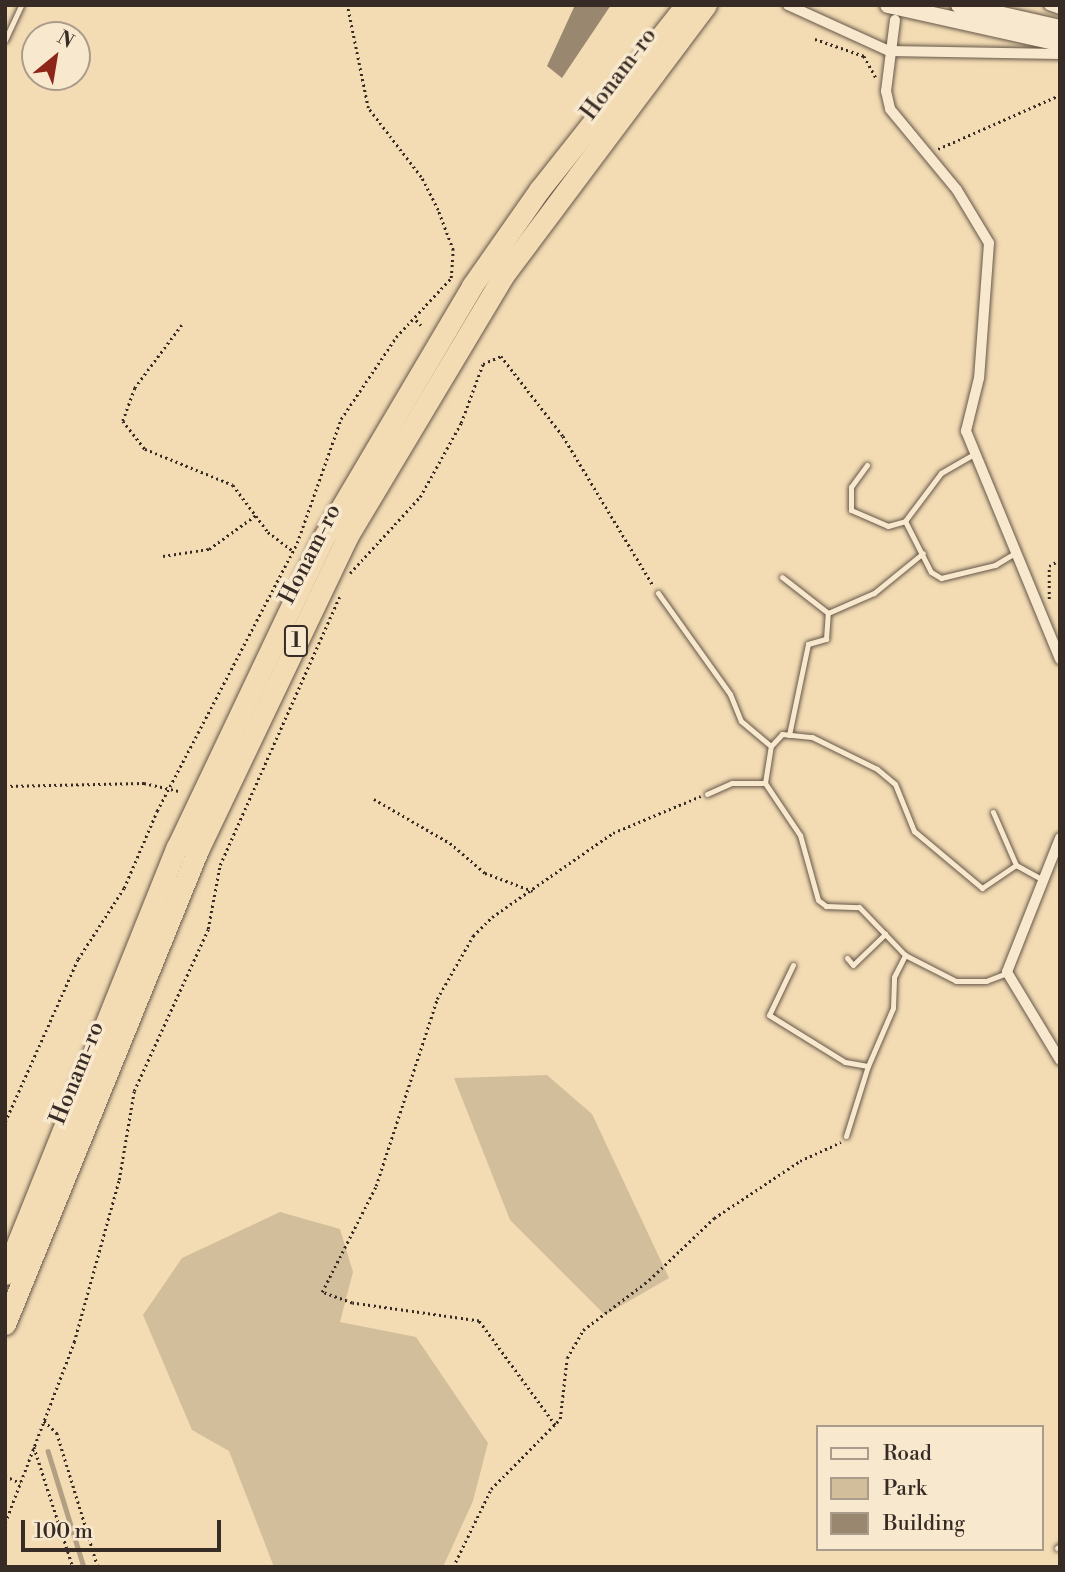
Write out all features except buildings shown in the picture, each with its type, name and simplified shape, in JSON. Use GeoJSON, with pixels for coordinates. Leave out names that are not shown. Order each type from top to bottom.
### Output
{"type":"FeatureCollection","features":[{"type":"Feature","properties":{"kind":"highway","name":"Honam-ro"},"geometry":{"type":"LineString","coordinates":[[5,1274],[177,847],[325,535],[472,286],[548,178],[693,9]]}},
{"type":"Feature","properties":{"kind":"highway","name":"Honam-ro"},"geometry":{"type":"LineString","coordinates":[[5,1324],[198,850],[346,537],[503,276],[693,9]]}},
{"type":"Feature","properties":{"kind":"main road"},"geometry":{"type":"LineString","coordinates":[[959,5],[1060,28]]}},
{"type":"Feature","properties":{"kind":"main road"},"geometry":{"type":"LineString","coordinates":[[892,13],[1060,43]]}},
{"type":"Feature","properties":{"kind":"street"},"geometry":{"type":"LineString","coordinates":[[788,5],[890,51],[1060,54]]}},
{"type":"Feature","properties":{"kind":"street"},"geometry":{"type":"LineString","coordinates":[[1049,5],[1060,9]]}},
{"type":"Feature","properties":{"kind":"street"},"geometry":{"type":"LineString","coordinates":[[892,13],[886,90],[890,109],[957,190],[989,243],[979,378],[966,431],[1060,659]]}},
{"type":"Feature","properties":{"kind":"street"},"geometry":{"type":"LineString","coordinates":[[1060,838],[1041,879],[1007,972],[1060,1060]]}},
{"type":"Feature","properties":{"kind":"lane"},"geometry":{"type":"LineString","coordinates":[[5,40],[21,5]]}},
{"type":"Feature","properties":{"kind":"lane"},"geometry":{"type":"LineString","coordinates":[[867,465],[851,487],[851,510],[876,524],[905,521],[941,473],[974,454]]}},
{"type":"Feature","properties":{"kind":"lane"},"geometry":{"type":"LineString","coordinates":[[905,521],[931,572],[941,578],[995,565],[1015,553]]}},
{"type":"Feature","properties":{"kind":"lane"},"geometry":{"type":"LineString","coordinates":[[828,613],[874,593],[923,553]]}},
{"type":"Feature","properties":{"kind":"lane"},"geometry":{"type":"LineString","coordinates":[[782,578],[828,613]]}},
{"type":"Feature","properties":{"kind":"lane"},"geometry":{"type":"LineString","coordinates":[[658,593],[730,694],[741,721],[771,746]]}},
{"type":"Feature","properties":{"kind":"lane"},"geometry":{"type":"LineString","coordinates":[[789,736],[808,644],[826,639],[828,613]]}},
{"type":"Feature","properties":{"kind":"lane"},"geometry":{"type":"LineString","coordinates":[[1007,972],[986,981],[956,981],[905,955],[859,907],[826,906],[818,900],[800,835],[765,783],[771,746],[782,734],[833,745],[877,769],[895,784],[914,831],[929,849],[982,888],[1016,865]]}},
{"type":"Feature","properties":{"kind":"lane"},"geometry":{"type":"LineString","coordinates":[[707,794],[732,783],[765,783]]}},
{"type":"Feature","properties":{"kind":"lane"},"geometry":{"type":"LineString","coordinates":[[993,812],[1016,865],[1041,879]]}},
{"type":"Feature","properties":{"kind":"lane"},"geometry":{"type":"LineString","coordinates":[[847,958],[853,965],[886,933]]}},
{"type":"Feature","properties":{"kind":"lane"},"geometry":{"type":"LineString","coordinates":[[846,1136],[867,1066],[892,1007],[894,977],[905,955]]}},
{"type":"Feature","properties":{"kind":"lane"},"geometry":{"type":"LineString","coordinates":[[793,965],[769,1015],[845,1062],[867,1066]]}},
{"type":"Feature","properties":{"kind":"path"},"geometry":{"type":"LineString","coordinates":[[5,1122],[78,959],[124,888],[170,787],[293,551],[341,419],[367,375],[451,278],[453,250],[421,177],[368,108],[347,5]]}},
{"type":"Feature","properties":{"kind":"path"},"geometry":{"type":"LineString","coordinates":[[816,39],[864,56],[886,90]]}},
{"type":"Feature","properties":{"kind":"path"},"geometry":{"type":"LineString","coordinates":[[927,154],[1060,95]]}},
{"type":"Feature","properties":{"kind":"path"},"geometry":{"type":"LineString","coordinates":[[415,320],[422,326]]}},
{"type":"Feature","properties":{"kind":"path"},"geometry":{"type":"LineString","coordinates":[[182,325],[135,388],[123,421],[145,449],[233,485],[256,515],[293,551]]}},
{"type":"Feature","properties":{"kind":"path"},"geometry":{"type":"LineString","coordinates":[[348,575],[420,497],[461,423],[483,364],[501,356],[563,436],[658,593]]}},
{"type":"Feature","properties":{"kind":"path"},"geometry":{"type":"LineString","coordinates":[[474,358],[483,364]]}},
{"type":"Feature","properties":{"kind":"path"},"geometry":{"type":"LineString","coordinates":[[163,556],[209,550],[256,515]]}},
{"type":"Feature","properties":{"kind":"path"},"geometry":{"type":"LineString","coordinates":[[1041,613],[1049,605],[1049,566],[1060,559]]}},
{"type":"Feature","properties":{"kind":"path"},"geometry":{"type":"LineString","coordinates":[[5,1523],[74,1342],[119,1180],[134,1091],[208,929],[220,865],[343,587]]}},
{"type":"Feature","properties":{"kind":"path"},"geometry":{"type":"LineString","coordinates":[[5,786],[170,787],[179,791]]}},
{"type":"Feature","properties":{"kind":"path"},"geometry":{"type":"LineString","coordinates":[[555,1425],[479,1321],[352,1303],[322,1292],[376,1186],[437,999],[455,962],[492,917],[613,833],[707,794]]}},
{"type":"Feature","properties":{"kind":"path"},"geometry":{"type":"LineString","coordinates":[[374,799],[450,843],[485,873],[533,891]]}},
{"type":"Feature","properties":{"kind":"path"},"geometry":{"type":"LineString","coordinates":[[230,815],[239,823]]}},
{"type":"Feature","properties":{"kind":"path"},"geometry":{"type":"LineString","coordinates":[[453,1567],[491,1489],[555,1425],[565,1401],[567,1357],[583,1331],[649,1280],[714,1218],[800,1161],[832,1151],[846,1136]]}},
{"type":"Feature","properties":{"kind":"path"},"geometry":{"type":"LineString","coordinates":[[44,1421],[57,1433],[98,1567]]}},
{"type":"Feature","properties":{"kind":"path"},"geometry":{"type":"LineString","coordinates":[[34,1447],[73,1567]]}},
{"type":"Feature","properties":{"kind":"path"},"geometry":{"type":"LineString","coordinates":[[5,1476],[21,1483]]}},
{"type":"Feature","properties":{"kind":"green space"},"geometry":{"type":"Polygon","coordinates":[[[547,1075],[592,1114],[669,1278],[605,1315],[510,1220],[454,1078],[547,1075]]]}},
{"type":"Feature","properties":{"kind":"green space"},"geometry":{"type":"Polygon","coordinates":[[[280,1212],[340,1229],[353,1272],[340,1322],[416,1337],[488,1443],[473,1501],[443,1567],[274,1567],[229,1451],[192,1430],[143,1315],[182,1258],[280,1212]]]}},
{"type":"Feature","properties":{"kind":"waterway"},"geometry":{"type":"LineString","coordinates":[[48,1451],[84,1567]]}}]}
